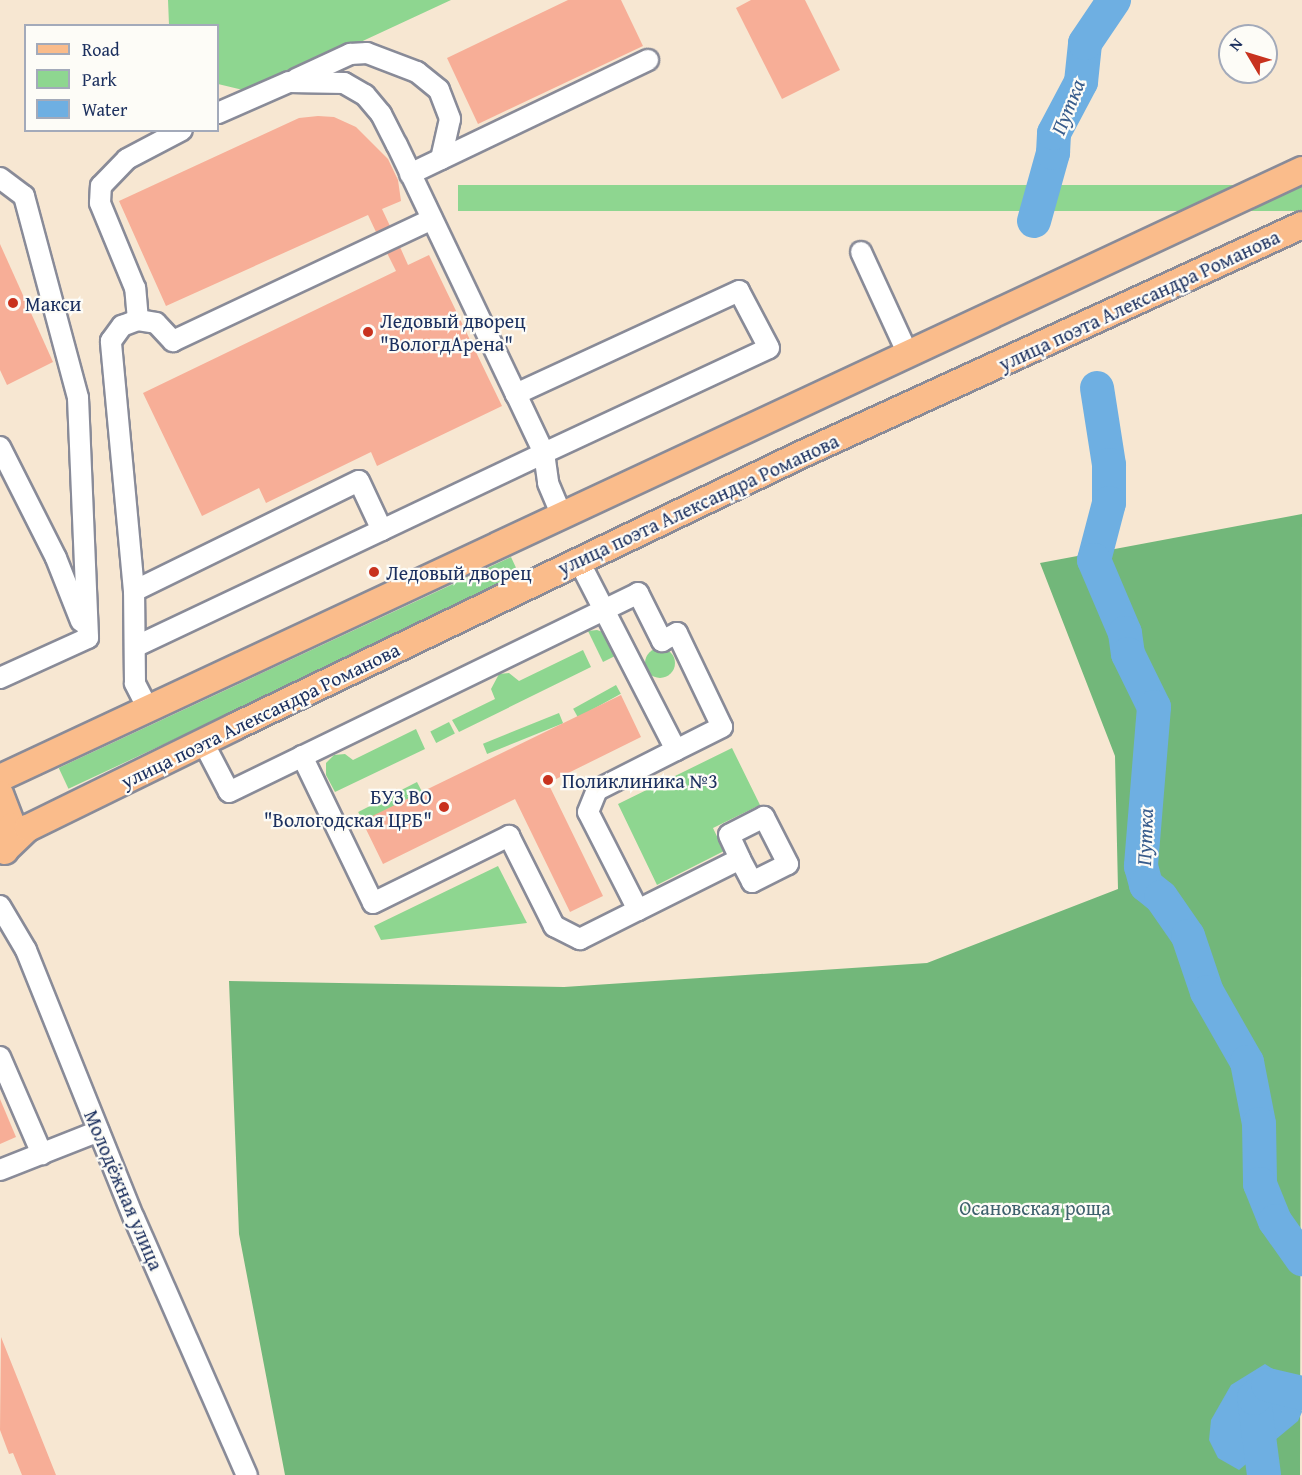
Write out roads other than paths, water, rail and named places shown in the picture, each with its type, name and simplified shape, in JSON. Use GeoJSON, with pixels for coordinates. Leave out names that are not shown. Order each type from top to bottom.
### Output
{"type":"FeatureCollection","features":[{"type":"Feature","properties":{"kind":"main road"},"geometry":{"type":"LineString","coordinates":[[0,778],[147,706],[1302,170]]}},
{"type":"Feature","properties":{"kind":"main road","name":"улица поэта Александра Романова"},"geometry":{"type":"LineString","coordinates":[[4,853],[28,828],[202,742],[798,456],[1302,225]]}},
{"type":"Feature","properties":{"kind":"main road"},"geometry":{"type":"LineString","coordinates":[[0,794],[10,814],[4,853]]}},
{"type":"Feature","properties":{"kind":"street"},"geometry":{"type":"LineString","coordinates":[[219,113],[350,54],[367,53],[403,64],[429,80],[446,104],[450,133],[441,159]]}},
{"type":"Feature","properties":{"kind":"street"},"geometry":{"type":"LineString","coordinates":[[410,174],[648,60]]}},
{"type":"Feature","properties":{"kind":"street"},"geometry":{"type":"LineString","coordinates":[[289,82],[344,83],[366,95],[381,114],[544,453],[548,483],[561,514]]}},
{"type":"Feature","properties":{"kind":"street"},"geometry":{"type":"LineString","coordinates":[[138,320],[135,288],[100,203],[101,186],[127,159],[178,132]]}},
{"type":"Feature","properties":{"kind":"street"},"geometry":{"type":"LineString","coordinates":[[0,178],[24,196],[78,398],[88,638]]}},
{"type":"Feature","properties":{"kind":"street"},"geometry":{"type":"LineString","coordinates":[[147,706],[135,683],[134,591],[111,341],[122,326],[138,320],[156,323],[173,341],[432,219]]}},
{"type":"Feature","properties":{"kind":"street"},"geometry":{"type":"LineString","coordinates":[[861,252],[908,354]]}},
{"type":"Feature","properties":{"kind":"street"},"geometry":{"type":"LineString","coordinates":[[135,647],[769,348],[739,291],[516,394]]}},
{"type":"Feature","properties":{"kind":"street"},"geometry":{"type":"LineString","coordinates":[[0,447],[56,558],[88,638]]}},
{"type":"Feature","properties":{"kind":"street"},"geometry":{"type":"LineString","coordinates":[[134,591],[359,481],[382,530]]}},
{"type":"Feature","properties":{"kind":"street"},"geometry":{"type":"LineString","coordinates":[[579,561],[676,750]]}},
{"type":"Feature","properties":{"kind":"street"},"geometry":{"type":"LineString","coordinates":[[202,742],[229,792],[638,593],[662,641],[677,633],[722,727],[597,790],[588,812],[638,909]]}},
{"type":"Feature","properties":{"kind":"street"},"geometry":{"type":"LineString","coordinates":[[0,678],[88,638]]}},
{"type":"Feature","properties":{"kind":"street"},"geometry":{"type":"LineString","coordinates":[[302,756],[373,903],[509,836],[554,926],[580,939],[740,859]]}},
{"type":"Feature","properties":{"kind":"street","name":"Молодёжная улица"},"geometry":{"type":"LineString","coordinates":[[0,906],[27,950],[99,1131],[247,1475]]}},
{"type":"Feature","properties":{"kind":"street"},"geometry":{"type":"LineString","coordinates":[[0,1057],[42,1154]]}},
{"type":"Feature","properties":{"kind":"street"},"geometry":{"type":"LineString","coordinates":[[0,1170],[99,1131]]}},
{"type":"Feature","properties":{"kind":"water"},"geometry":{"type":"Polygon","coordinates":[[[1265,1364],[1298,1385],[1302,1412],[1298,1421],[1239,1470],[1218,1458],[1209,1440],[1211,1420],[1231,1385],[1265,1364]]]}},
{"type":"Feature","properties":{"kind":"waterway","name":"Путка"},"geometry":{"type":"LineString","coordinates":[[1034,221],[1053,153],[1054,133],[1081,82],[1085,43],[1114,0]]}},
{"type":"Feature","properties":{"kind":"waterway","name":"Путка"},"geometry":{"type":"LineString","coordinates":[[1097,388],[1109,465],[1109,503],[1094,560],[1125,633],[1128,654],[1154,707],[1141,866],[1146,885],[1161,897],[1188,936],[1207,992],[1247,1062],[1259,1124],[1260,1184],[1275,1221],[1302,1259]]}},
{"type":"Feature","properties":{"kind":"waterway","name":"Путка"},"geometry":{"type":"LineString","coordinates":[[1264,1475],[1254,1398],[1268,1385],[1302,1393]]}},
{"type":"Feature","properties":{"kind":"place","name":"Макси"},"geometry":{"type":"Point","coordinates":[13,303]}},
{"type":"Feature","properties":{"kind":"place","name":"Ледовый дворец \"ВологдАрена\""},"geometry":{"type":"Point","coordinates":[368,332]}},
{"type":"Feature","properties":{"kind":"place","name":"Ледовый дворец"},"geometry":{"type":"Point","coordinates":[374,572]}},
{"type":"Feature","properties":{"kind":"place","name":"Поликлиника №3"},"geometry":{"type":"Point","coordinates":[548,780]}},
{"type":"Feature","properties":{"kind":"place","name":"БУЗ ВО \"Вологодская ЦРБ\""},"geometry":{"type":"Point","coordinates":[444,807]}},
{"type":"Feature","properties":{"kind":"park label","name":"Осановская роща"},"geometry":{"type":"Point","coordinates":[1035,1207]}}]}
